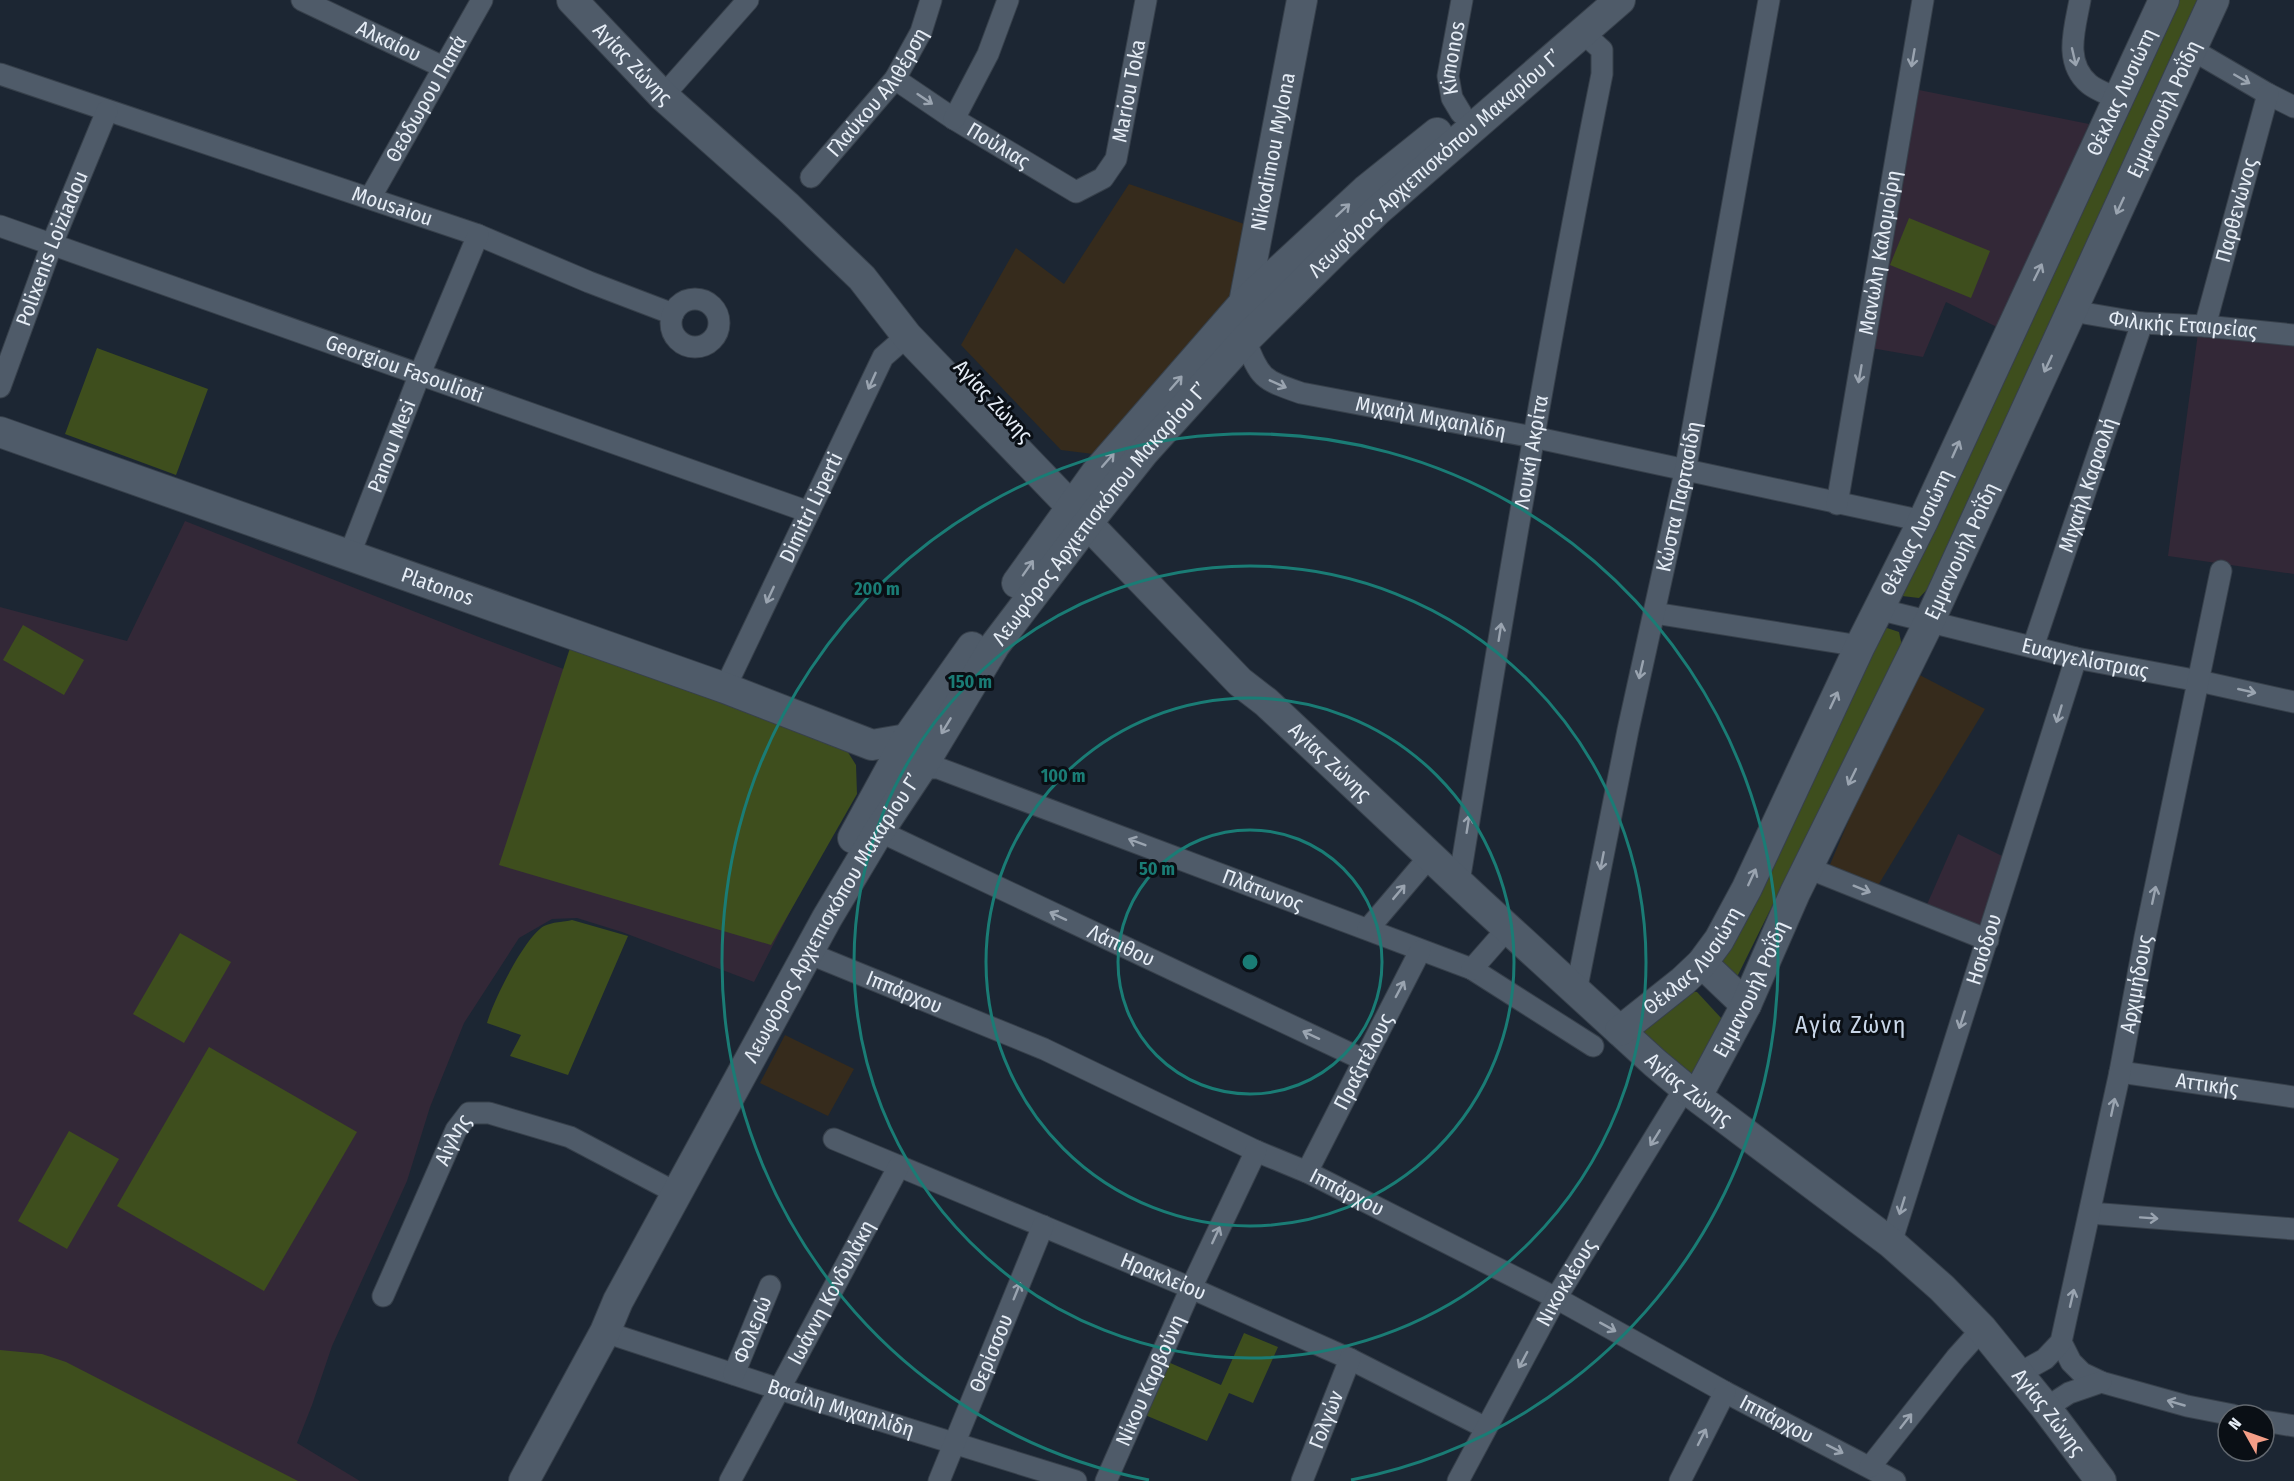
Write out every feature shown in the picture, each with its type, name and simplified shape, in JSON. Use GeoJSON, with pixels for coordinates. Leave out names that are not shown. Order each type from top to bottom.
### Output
{"type":"FeatureCollection","features":[{"type":"Feature","properties":{"kind":"main road","name":"Αγίας Ζώνης"},"geometry":{"type":"LineString","coordinates":[[572,0],[663,96],[788,207],[862,278],[907,336],[1084,509]]}},
{"type":"Feature","properties":{"kind":"main road","name":"Nikodimou Mylona"},"geometry":{"type":"LineString","coordinates":[[1244,303],[1302,0]]}},
{"type":"Feature","properties":{"kind":"main road","name":"Λεωφόρος Αρχιεπισκόπου Μακαρίου Γ’"},"geometry":{"type":"LineString","coordinates":[[524,1481],[605,1332],[618,1301],[808,953],[879,831],[921,768],[995,645],[1084,509],[1096,474],[1244,303],[1366,190],[1461,113],[1593,0]]}},
{"type":"Feature","properties":{"kind":"main road","name":"Λεωφόρος Αρχιεπισκόπου Μακαρίου Γ’"},"geometry":{"type":"LineString","coordinates":[[504,1481],[608,1296],[907,739],[1084,509],[1144,452],[1245,340],[1378,210],[1620,0]]}},
{"type":"Feature","properties":{"kind":"main road","name":"Θέκλας Λυσιώτη"},"geometry":{"type":"LineString","coordinates":[[1620,1032],[1702,963],[1719,940],[1747,888],[1860,646],[1923,521],[2164,0]]}},
{"type":"Feature","properties":{"kind":"main road","name":"Εμμανουήλ Ροΐδη"},"geometry":{"type":"LineString","coordinates":[[1691,1092],[1746,1005],[1808,868],[1929,622],[2214,0]]}},
{"type":"Feature","properties":{"kind":"main road"},"geometry":{"type":"LineString","coordinates":[[1260,213],[1265,233],[1271,239],[1281,245],[1300,250]]}},
{"type":"Feature","properties":{"kind":"main road","name":"Αγίας Ζώνης"},"geometry":{"type":"LineString","coordinates":[[878,297],[915,319],[1240,682],[1266,702],[1620,1032],[1691,1092],[1891,1243],[1942,1288],[1982,1329],[2101,1481]]}},
{"type":"Feature","properties":{"kind":"main road","name":"Platonos"},"geometry":{"type":"LineString","coordinates":[[0,432],[726,688],[872,745]]}},
{"type":"Feature","properties":{"kind":"main road"},"geometry":{"type":"LineString","coordinates":[[886,778],[872,745],[907,739]]}},
{"type":"Feature","properties":{"kind":"main road"},"geometry":{"type":"LineString","coordinates":[[1702,963],[1746,1005]]}},
{"type":"Feature","properties":{"kind":"street","name":"Αλκαίου"},"geometry":{"type":"LineString","coordinates":[[302,0],[443,67]]}},
{"type":"Feature","properties":{"kind":"street","name":"Θεόδωρου Παπά"},"geometry":{"type":"LineString","coordinates":[[369,198],[482,0]]}},
{"type":"Feature","properties":{"kind":"street"},"geometry":{"type":"LineString","coordinates":[[663,96],[748,0]]}},
{"type":"Feature","properties":{"kind":"street","name":"Γλαύκου Αλιθέρση"},"geometry":{"type":"LineString","coordinates":[[811,177],[895,80],[921,32],[931,0]]}},
{"type":"Feature","properties":{"kind":"street"},"geometry":{"type":"LineString","coordinates":[[954,118],[988,54],[1008,0]]}},
{"type":"Feature","properties":{"kind":"street","name":"Mariou Toka"},"geometry":{"type":"LineString","coordinates":[[1103,178],[1116,159],[1146,0]]}},
{"type":"Feature","properties":{"kind":"street","name":"Kimonos"},"geometry":{"type":"LineString","coordinates":[[1461,113],[1452,98],[1448,76],[1462,0]]}},
{"type":"Feature","properties":{"kind":"street","name":"Κώστα Παρτασίδη"},"geometry":{"type":"LineString","coordinates":[[1576,992],[1628,730],[1685,471],[1769,0]]}},
{"type":"Feature","properties":{"kind":"street","name":"Μανώλη Καλομοίρη"},"geometry":{"type":"LineString","coordinates":[[1837,504],[1923,0]]}},
{"type":"Feature","properties":{"kind":"street"},"geometry":{"type":"LineString","coordinates":[[2080,0],[2071,47],[2077,71],[2090,85],[2118,99]]}},
{"type":"Feature","properties":{"kind":"street","name":"Λουκή Ακρίτα"},"geometry":{"type":"LineString","coordinates":[[1459,882],[1533,437],[1602,74],[1602,50],[1582,32]]}},
{"type":"Feature","properties":{"kind":"street"},"geometry":{"type":"LineString","coordinates":[[2192,49],[2268,94],[2294,106]]}},
{"type":"Feature","properties":{"kind":"street","name":"Mousaiou"},"geometry":{"type":"LineString","coordinates":[[0,74],[478,236],[673,314]]}},
{"type":"Feature","properties":{"kind":"street","name":"Πούλιας"},"geometry":{"type":"LineString","coordinates":[[895,80],[1076,192],[1103,178]]}},
{"type":"Feature","properties":{"kind":"street","name":"Παρθενώνος"},"geometry":{"type":"LineString","coordinates":[[2205,326],[2268,94]]}},
{"type":"Feature","properties":{"kind":"street","name":"Polixenis Loiziadou"},"geometry":{"type":"LineString","coordinates":[[0,387],[52,244],[107,111]]}},
{"type":"Feature","properties":{"kind":"street","name":"Georgiou Fasoulioti"},"geometry":{"type":"LineString","coordinates":[[0,226],[809,513]]}},
{"type":"Feature","properties":{"kind":"street","name":"Panou Mesi"},"geometry":{"type":"LineString","coordinates":[[349,556],[419,376],[478,236]]}},
{"type":"Feature","properties":{"kind":"street","name":"Φιλικής Εταιρείας"},"geometry":{"type":"LineString","coordinates":[[2072,311],[2142,323],[2205,326],[2294,335]]}},
{"type":"Feature","properties":{"kind":"street","name":"Μιχαήλ Καραολή"},"geometry":{"type":"LineString","coordinates":[[2033,647],[2142,323]]}},
{"type":"Feature","properties":{"kind":"street","name":"Dimitri Liperti"},"geometry":{"type":"LineString","coordinates":[[726,688],[883,357],[907,336]]}},
{"type":"Feature","properties":{"kind":"street","name":"Μιχαήλ Μιχαηλίδη"},"geometry":{"type":"LineString","coordinates":[[1245,340],[1258,371],[1273,383],[1301,393],[1533,437],[1923,521]]}},
{"type":"Feature","properties":{"kind":"street","name":"Αρχιμήδους"},"geometry":{"type":"LineString","coordinates":[[2061,1342],[2121,1072],[2147,926],[2221,571]]}},
{"type":"Feature","properties":{"kind":"street","name":"Ευαγγελίστριας"},"geometry":{"type":"LineString","coordinates":[[1878,609],[2076,658],[2294,702]]}},
{"type":"Feature","properties":{"kind":"street"},"geometry":{"type":"LineString","coordinates":[[1654,613],[1860,646]]}},
{"type":"Feature","properties":{"kind":"street","name":"Ησιόδου"},"geometry":{"type":"LineString","coordinates":[[1891,1243],[2076,658]]}},
{"type":"Feature","properties":{"kind":"street","name":"Πλάτωνος"},"geometry":{"type":"LineString","coordinates":[[921,768],[938,768],[1472,969],[1593,1046]]}},
{"type":"Feature","properties":{"kind":"street","name":"Λάπιθου"},"geometry":{"type":"LineString","coordinates":[[879,831],[1364,1059]]}},
{"type":"Feature","properties":{"kind":"street"},"geometry":{"type":"LineString","coordinates":[[1368,929],[1430,856]]}},
{"type":"Feature","properties":{"kind":"street"},"geometry":{"type":"LineString","coordinates":[[1808,868],[1988,940]]}},
{"type":"Feature","properties":{"kind":"street"},"geometry":{"type":"LineString","coordinates":[[1472,969],[1508,928]]}},
{"type":"Feature","properties":{"kind":"street","name":"Πραξιτέλους"},"geometry":{"type":"LineString","coordinates":[[1307,1172],[1420,951]]}},
{"type":"Feature","properties":{"kind":"street","name":"Ιππάρχου"},"geometry":{"type":"LineString","coordinates":[[808,953],[1044,1049],[1256,1151],[1307,1172],[1556,1298],[1725,1392],[1895,1481]]}},
{"type":"Feature","properties":{"kind":"street","name":"Αττικής"},"geometry":{"type":"LineString","coordinates":[[2121,1072],[2294,1097]]}},
{"type":"Feature","properties":{"kind":"street","name":"Νικοκλέους"},"geometry":{"type":"LineString","coordinates":[[1458,1481],[1556,1298],[1691,1092]]}},
{"type":"Feature","properties":{"kind":"street","name":"Αίγλης"},"geometry":{"type":"LineString","coordinates":[[383,1296],[456,1130],[469,1113],[489,1113],[570,1137],[665,1187]]}},
{"type":"Feature","properties":{"kind":"street","name":"Ηρακλείου"},"geometry":{"type":"LineString","coordinates":[[834,1139],[1191,1288],[1350,1359],[1486,1428]]}},
{"type":"Feature","properties":{"kind":"street","name":"Νίκου Καρβούνη"},"geometry":{"type":"LineString","coordinates":[[1106,1481],[1191,1288],[1256,1151]]}},
{"type":"Feature","properties":{"kind":"street","name":"Ιωάννη Κονδυλάκη"},"geometry":{"type":"LineString","coordinates":[[730,1481],[899,1167]]}},
{"type":"Feature","properties":{"kind":"street"},"geometry":{"type":"LineString","coordinates":[[2090,1213],[2294,1229]]}},
{"type":"Feature","properties":{"kind":"street","name":"Θερίσσου"},"geometry":{"type":"LineString","coordinates":[[939,1481],[1043,1226]]}},
{"type":"Feature","properties":{"kind":"street","name":"Φολερώ"},"geometry":{"type":"LineString","coordinates":[[734,1374],[770,1286]]}},
{"type":"Feature","properties":{"kind":"street"},"geometry":{"type":"LineString","coordinates":[[1870,1467],[1956,1358],[1982,1329]]}},
{"type":"Feature","properties":{"kind":"street","name":"Βασίλη Μιχαηλίδη"},"geometry":{"type":"LineString","coordinates":[[605,1332],[779,1389],[1076,1481]]}},
{"type":"Feature","properties":{"kind":"street"},"geometry":{"type":"LineString","coordinates":[[2018,1374],[2045,1359],[2061,1342],[2071,1362],[2082,1373],[2101,1382],[2216,1412]]}},
{"type":"Feature","properties":{"kind":"street","name":"Γολγών"},"geometry":{"type":"LineString","coordinates":[[1302,1481],[1350,1359]]}},
{"type":"Feature","properties":{"kind":"street"},"geometry":{"type":"LineString","coordinates":[[2046,1408],[2069,1393],[2101,1382]]}},
{"type":"Feature","properties":{"kind":"street"},"geometry":{"type":"LineString","coordinates":[[1680,1481],[1725,1392]]}},
{"type":"Feature","properties":{"kind":"street"},"geometry":{"type":"LineString","coordinates":[[2276,1423],[2294,1426]]}},
{"type":"Feature","properties":{"kind":"shaded area"},"geometry":{"type":"Polygon","coordinates":[[[1919,90],[2089,124],[2001,329],[1946,302],[1923,357],[1871,348],[1919,90]]]}},
{"type":"Feature","properties":{"kind":"shaded area"},"geometry":{"type":"Polygon","coordinates":[[[1129,184],[1250,226],[1234,303],[1093,454],[1061,450],[961,345],[1016,248],[1064,284],[1129,184]]]}},
{"type":"Feature","properties":{"kind":"shaded area"},"geometry":{"type":"Polygon","coordinates":[[[2198,333],[2294,342],[2294,574],[2168,556],[2198,333]]]}},
{"type":"Feature","properties":{"kind":"shaded area"},"geometry":{"type":"Polygon","coordinates":[[[185,521],[479,637],[839,773],[846,791],[796,900],[754,982],[622,932],[577,918],[552,919],[519,938],[464,1023],[430,1107],[407,1181],[332,1346],[297,1443],[360,1481],[0,1481],[0,607],[127,641],[185,521]]]}},
{"type":"Feature","properties":{"kind":"shaded area"},"geometry":{"type":"Polygon","coordinates":[[[1912,671],[1985,709],[1871,897],[1826,874],[1912,671]]]}},
{"type":"Feature","properties":{"kind":"shaded area"},"geometry":{"type":"Polygon","coordinates":[[[1958,834],[2006,858],[1987,924],[1976,928],[1925,909],[1958,834]]]}},
{"type":"Feature","properties":{"kind":"shaded area"},"geometry":{"type":"Polygon","coordinates":[[[785,1035],[854,1069],[828,1116],[760,1083],[785,1035]]]}},
{"type":"Feature","properties":{"kind":"green space"},"geometry":{"type":"Polygon","coordinates":[[[2175,0],[2204,0],[1933,583],[1919,598],[1902,596],[1899,590],[2175,0]]]}},
{"type":"Feature","properties":{"kind":"green space"},"geometry":{"type":"Polygon","coordinates":[[[1909,218],[1990,251],[1971,298],[1890,265],[1909,218]]]}},
{"type":"Feature","properties":{"kind":"green space"},"geometry":{"type":"Polygon","coordinates":[[[97,348],[208,389],[176,475],[65,434],[97,348]]]}},
{"type":"Feature","properties":{"kind":"green space"},"geometry":{"type":"Polygon","coordinates":[[[23,625],[84,660],[64,695],[3,660],[23,625]]]}},
{"type":"Feature","properties":{"kind":"green space"},"geometry":{"type":"Polygon","coordinates":[[[1887,628],[1899,632],[1902,646],[1787,894],[1779,892],[1737,977],[1718,968],[1881,630],[1887,628]]]}},
{"type":"Feature","properties":{"kind":"green space"},"geometry":{"type":"Polygon","coordinates":[[[571,645],[846,749],[856,765],[857,794],[771,945],[499,865],[571,645]]]}},
{"type":"Feature","properties":{"kind":"green space"},"geometry":{"type":"Polygon","coordinates":[[[572,920],[628,936],[568,1075],[510,1056],[521,1035],[487,1023],[510,971],[536,933],[544,926],[572,920]]]}},
{"type":"Feature","properties":{"kind":"green space"},"geometry":{"type":"Polygon","coordinates":[[[180,933],[231,962],[184,1043],[133,1014],[180,933]]]}},
{"type":"Feature","properties":{"kind":"green space"},"geometry":{"type":"Polygon","coordinates":[[[1690,991],[1697,992],[1722,1019],[1695,1073],[1689,1074],[1638,1036],[1690,991]]]}},
{"type":"Feature","properties":{"kind":"green space"},"geometry":{"type":"Polygon","coordinates":[[[209,1047],[357,1132],[264,1291],[117,1206],[209,1047]]]}},
{"type":"Feature","properties":{"kind":"green space"},"geometry":{"type":"Polygon","coordinates":[[[69,1131],[119,1159],[67,1249],[18,1221],[69,1131]]]}},
{"type":"Feature","properties":{"kind":"green space"},"geometry":{"type":"Polygon","coordinates":[[[1244,1333],[1278,1347],[1253,1403],[1229,1393],[1207,1441],[1145,1415],[1168,1362],[1221,1385],[1244,1333]]]}},
{"type":"Feature","properties":{"kind":"green space"},"geometry":{"type":"Polygon","coordinates":[[[0,1350],[42,1354],[66,1362],[298,1481],[0,1481],[0,1350]]]}},
{"type":"Feature","properties":{"kind":"district","name":"Αγία Ζώνη"},"geometry":{"type":"Point","coordinates":[1851,1025]}}]}
